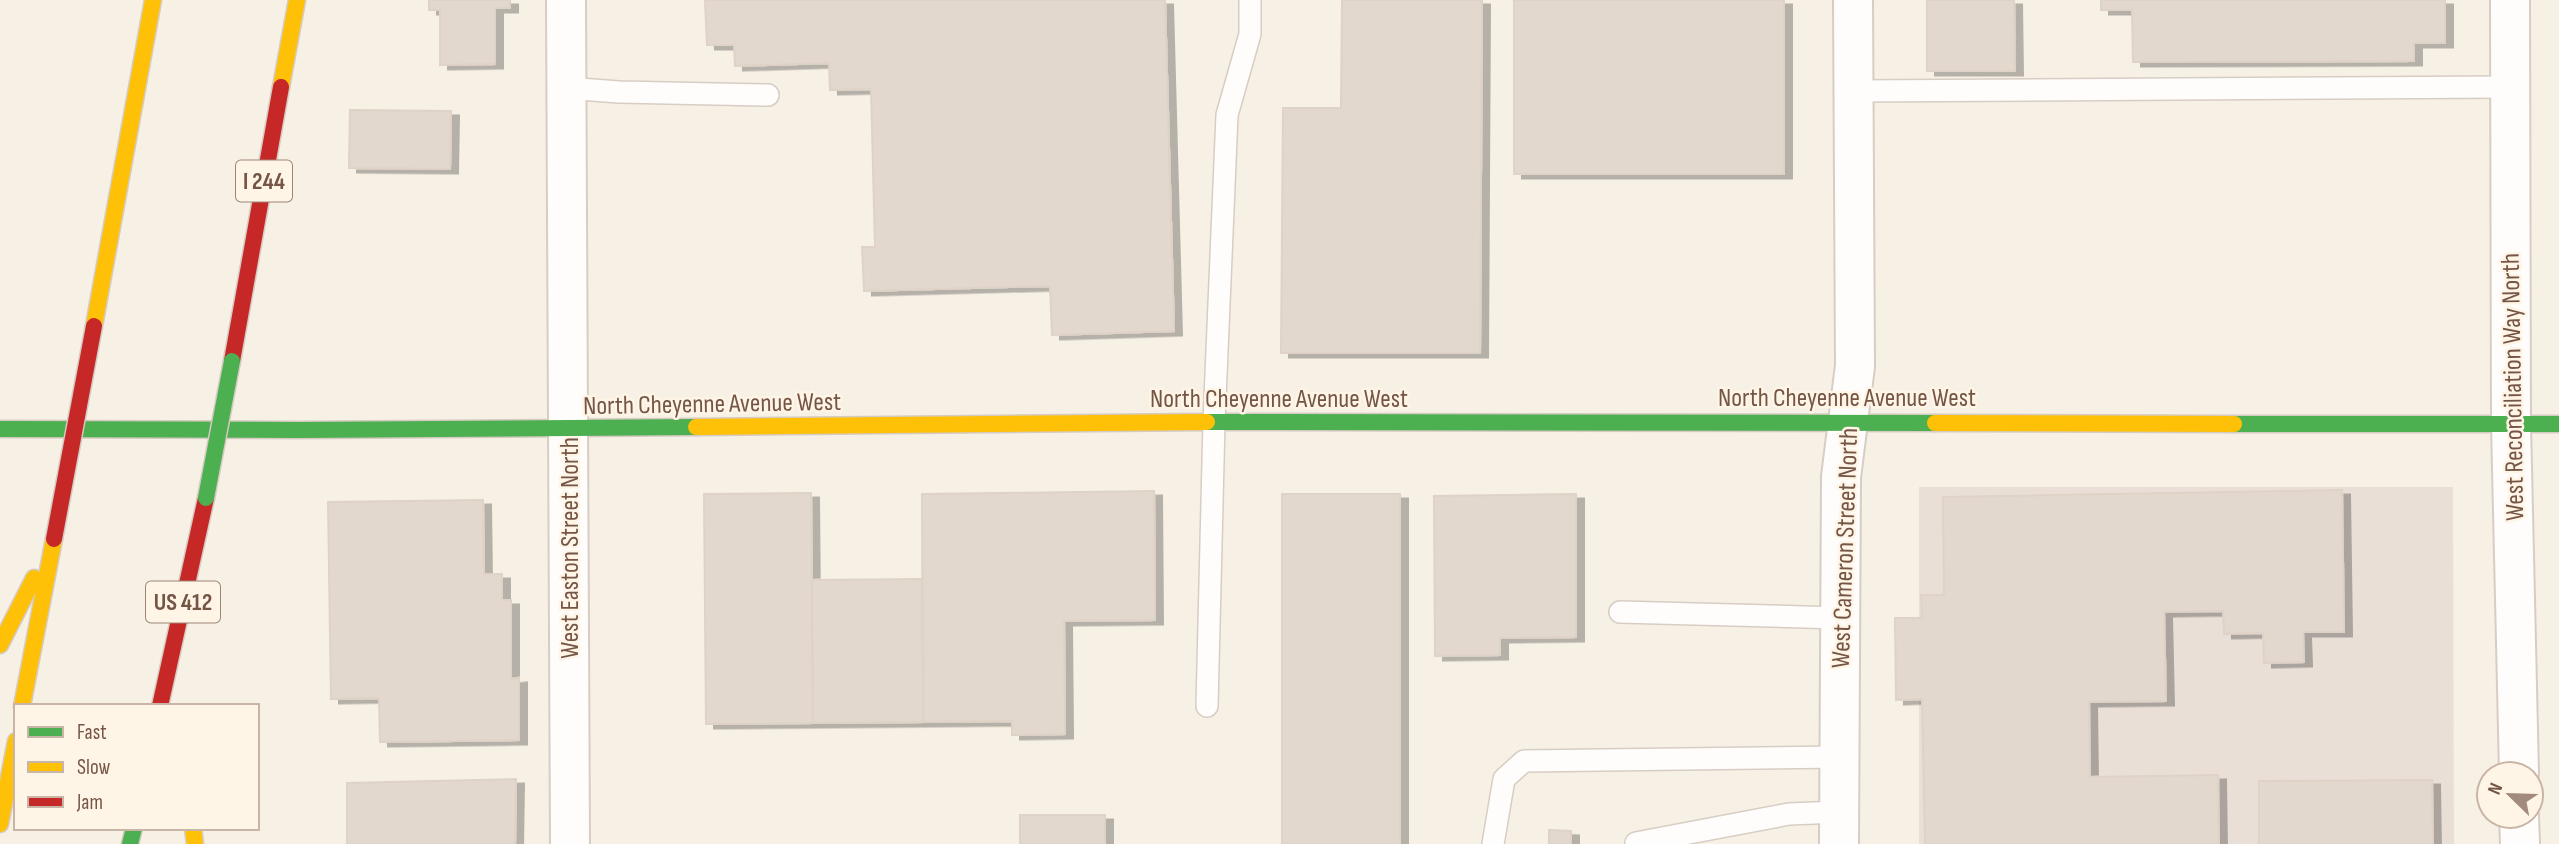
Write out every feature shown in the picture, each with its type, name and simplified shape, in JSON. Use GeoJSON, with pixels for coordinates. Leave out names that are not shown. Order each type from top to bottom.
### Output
{"type":"FeatureCollection","features":[{"type":"Feature","properties":{"kind":"main road"},"geometry":{"type":"LineString","coordinates":[[22,704],[153,0]]}},
{"type":"Feature","properties":{"kind":"main road","name":"I 244"},"geometry":{"type":"LineString","coordinates":[[191,636],[206,498],[296,0]]}},
{"type":"Feature","properties":{"kind":"main road","name":"North Cheyenne Avenue West"},"geometry":{"type":"LineString","coordinates":[[0,429],[568,429],[1214,422],[2559,424]]}},
{"type":"Feature","properties":{"kind":"main road","name":"US 412"},"geometry":{"type":"LineString","coordinates":[[160,704],[206,498]]}},
{"type":"Feature","properties":{"kind":"main road"},"geometry":{"type":"LineString","coordinates":[[0,645],[54,539]]}},
{"type":"Feature","properties":{"kind":"main road"},"geometry":{"type":"LineString","coordinates":[[0,824],[14,751]]}},
{"type":"Feature","properties":{"kind":"street","name":"West Easton Street North"},"geometry":{"type":"LineString","coordinates":[[566,0],[570,844]]}},
{"type":"Feature","properties":{"kind":"street","name":"West Cameron Street North"},"geometry":{"type":"LineString","coordinates":[[1839,828],[1841,477],[1855,366],[1853,0]]}},
{"type":"Feature","properties":{"kind":"street","name":"West Reconciliation Way North"},"geometry":{"type":"LineString","coordinates":[[2510,0],[2508,87],[2511,424],[2519,760]]}},
{"type":"Feature","properties":{"kind":"lane"},"geometry":{"type":"LineString","coordinates":[[1207,705],[1214,422],[1227,115],[1250,34],[1250,0]]}},
{"type":"Feature","properties":{"kind":"lane"},"geometry":{"type":"LineString","coordinates":[[1854,91],[2508,87]]}},
{"type":"Feature","properties":{"kind":"lane"},"geometry":{"type":"LineString","coordinates":[[566,88],[619,92],[768,95]]}},
{"type":"Feature","properties":{"kind":"lane"},"geometry":{"type":"LineString","coordinates":[[1620,612],[1840,618]]}},
{"type":"Feature","properties":{"kind":"lane"},"geometry":{"type":"LineString","coordinates":[[1493,844],[1504,779],[1524,761],[1840,757]]}},
{"type":"Feature","properties":{"kind":"lane"},"geometry":{"type":"LineString","coordinates":[[1636,843],[1789,814],[1839,828]]}},
{"type":"Feature","properties":{"kind":"shaded area"},"geometry":{"type":"Polygon","coordinates":[[[1919,487],[2453,487],[2454,844],[1919,844],[1919,487]]]}},
{"type":"Feature","properties":{"kind":"building"},"geometry":{"type":"Polygon","coordinates":[[[429,0],[510,0],[510,8],[495,8],[495,64],[440,65],[440,10],[429,10],[429,0]]]}},
{"type":"Feature","properties":{"kind":"building"},"geometry":{"type":"Polygon","coordinates":[[[705,0],[1165,0],[1174,331],[1052,335],[1050,286],[864,291],[862,247],[875,247],[871,89],[830,90],[829,63],[735,66],[734,45],[707,45],[705,0]]]}},
{"type":"Feature","properties":{"kind":"building"},"geometry":{"type":"Polygon","coordinates":[[[1342,0],[1482,0],[1480,353],[1281,353],[1283,108],[1341,108],[1342,0]]]}},
{"type":"Feature","properties":{"kind":"building"},"geometry":{"type":"Polygon","coordinates":[[[1514,0],[1784,0],[1784,174],[1514,174],[1514,0]]]}},
{"type":"Feature","properties":{"kind":"building"},"geometry":{"type":"Polygon","coordinates":[[[1927,0],[2014,0],[2015,71],[1927,71],[1927,0]]]}},
{"type":"Feature","properties":{"kind":"building"},"geometry":{"type":"Polygon","coordinates":[[[2101,0],[2445,0],[2445,43],[2414,43],[2414,61],[2133,62],[2132,10],[2101,10],[2101,0]]]}},
{"type":"Feature","properties":{"kind":"building"},"geometry":{"type":"Polygon","coordinates":[[[350,110],[451,111],[450,169],[349,168],[350,110]]]}},
{"type":"Feature","properties":{"kind":"building"},"geometry":{"type":"Polygon","coordinates":[[[2342,490],[2344,632],[2303,632],[2304,662],[2264,663],[2263,633],[2224,634],[2223,611],[2164,612],[2166,701],[2089,702],[2090,777],[2218,775],[2219,844],[1925,844],[1922,699],[1896,700],[1895,618],[1922,618],[1921,595],[1944,595],[1943,497],[2342,490]]]}},
{"type":"Feature","properties":{"kind":"building"},"geometry":{"type":"Polygon","coordinates":[[[1154,491],[1155,620],[1064,621],[1065,734],[1012,735],[1012,721],[923,722],[922,494],[1154,491]]]}},
{"type":"Feature","properties":{"kind":"building"},"geometry":{"type":"Polygon","coordinates":[[[811,493],[813,723],[706,724],[704,494],[811,493]]]}},
{"type":"Feature","properties":{"kind":"building"},"geometry":{"type":"Polygon","coordinates":[[[1282,494],[1400,494],[1400,844],[1282,844],[1282,494]]]}},
{"type":"Feature","properties":{"kind":"building"},"geometry":{"type":"Polygon","coordinates":[[[1576,494],[1576,637],[1500,638],[1500,655],[1435,656],[1434,496],[1576,494]]]}},
{"type":"Feature","properties":{"kind":"building"},"geometry":{"type":"Polygon","coordinates":[[[483,500],[484,574],[502,574],[502,600],[511,600],[511,679],[519,678],[519,740],[380,742],[379,698],[331,699],[328,502],[483,500]]]}},
{"type":"Feature","properties":{"kind":"building"},"geometry":{"type":"Polygon","coordinates":[[[922,579],[923,722],[813,723],[812,580],[922,579]]]}},
{"type":"Feature","properties":{"kind":"building"},"geometry":{"type":"Polygon","coordinates":[[[516,779],[515,844],[347,844],[347,783],[516,779]]]}},
{"type":"Feature","properties":{"kind":"building"},"geometry":{"type":"Polygon","coordinates":[[[2432,780],[2433,844],[2259,844],[2259,781],[2432,780]]]}},
{"type":"Feature","properties":{"kind":"building"},"geometry":{"type":"Polygon","coordinates":[[[1020,815],[1105,815],[1105,844],[1020,844],[1020,815]]]}},
{"type":"Feature","properties":{"kind":"building"},"geometry":{"type":"Polygon","coordinates":[[[1549,830],[1571,831],[1571,844],[1549,844],[1549,830]]]}},
{"type":"Feature","properties":{"kind":"traffic: fast"},"geometry":{"type":"LineString","coordinates":[[206,498],[232,361]]}},
{"type":"Feature","properties":{"kind":"traffic: fast"},"geometry":{"type":"LineString","coordinates":[[1207,422],[1935,423]]}},
{"type":"Feature","properties":{"kind":"traffic: fast"},"geometry":{"type":"LineString","coordinates":[[2234,424],[2559,424]]}},
{"type":"Feature","properties":{"kind":"traffic: fast"},"geometry":{"type":"LineString","coordinates":[[0,429],[696,427]]}},
{"type":"Feature","properties":{"kind":"traffic: fast"},"geometry":{"type":"LineString","coordinates":[[130,844],[134,830]]}},
{"type":"Feature","properties":{"kind":"traffic: slow"},"geometry":{"type":"LineString","coordinates":[[94,326],[153,0]]}},
{"type":"Feature","properties":{"kind":"traffic: slow"},"geometry":{"type":"LineString","coordinates":[[281,87],[297,0]]}},
{"type":"Feature","properties":{"kind":"traffic: slow"},"geometry":{"type":"LineString","coordinates":[[696,427],[1207,422]]}},
{"type":"Feature","properties":{"kind":"traffic: slow"},"geometry":{"type":"LineString","coordinates":[[1935,423],[2234,424]]}},
{"type":"Feature","properties":{"kind":"traffic: slow"},"geometry":{"type":"LineString","coordinates":[[22,704],[54,539]]}},
{"type":"Feature","properties":{"kind":"traffic: slow"},"geometry":{"type":"LineString","coordinates":[[0,645],[34,578]]}},
{"type":"Feature","properties":{"kind":"traffic: slow"},"geometry":{"type":"LineString","coordinates":[[0,824],[14,751]]}},
{"type":"Feature","properties":{"kind":"traffic: slow"},"geometry":{"type":"LineString","coordinates":[[193,830],[195,844]]}},
{"type":"Feature","properties":{"kind":"traffic: jam"},"geometry":{"type":"LineString","coordinates":[[232,361],[281,87]]}},
{"type":"Feature","properties":{"kind":"traffic: jam"},"geometry":{"type":"LineString","coordinates":[[54,539],[94,326]]}},
{"type":"Feature","properties":{"kind":"traffic: jam"},"geometry":{"type":"LineString","coordinates":[[160,704],[206,498]]}}]}
